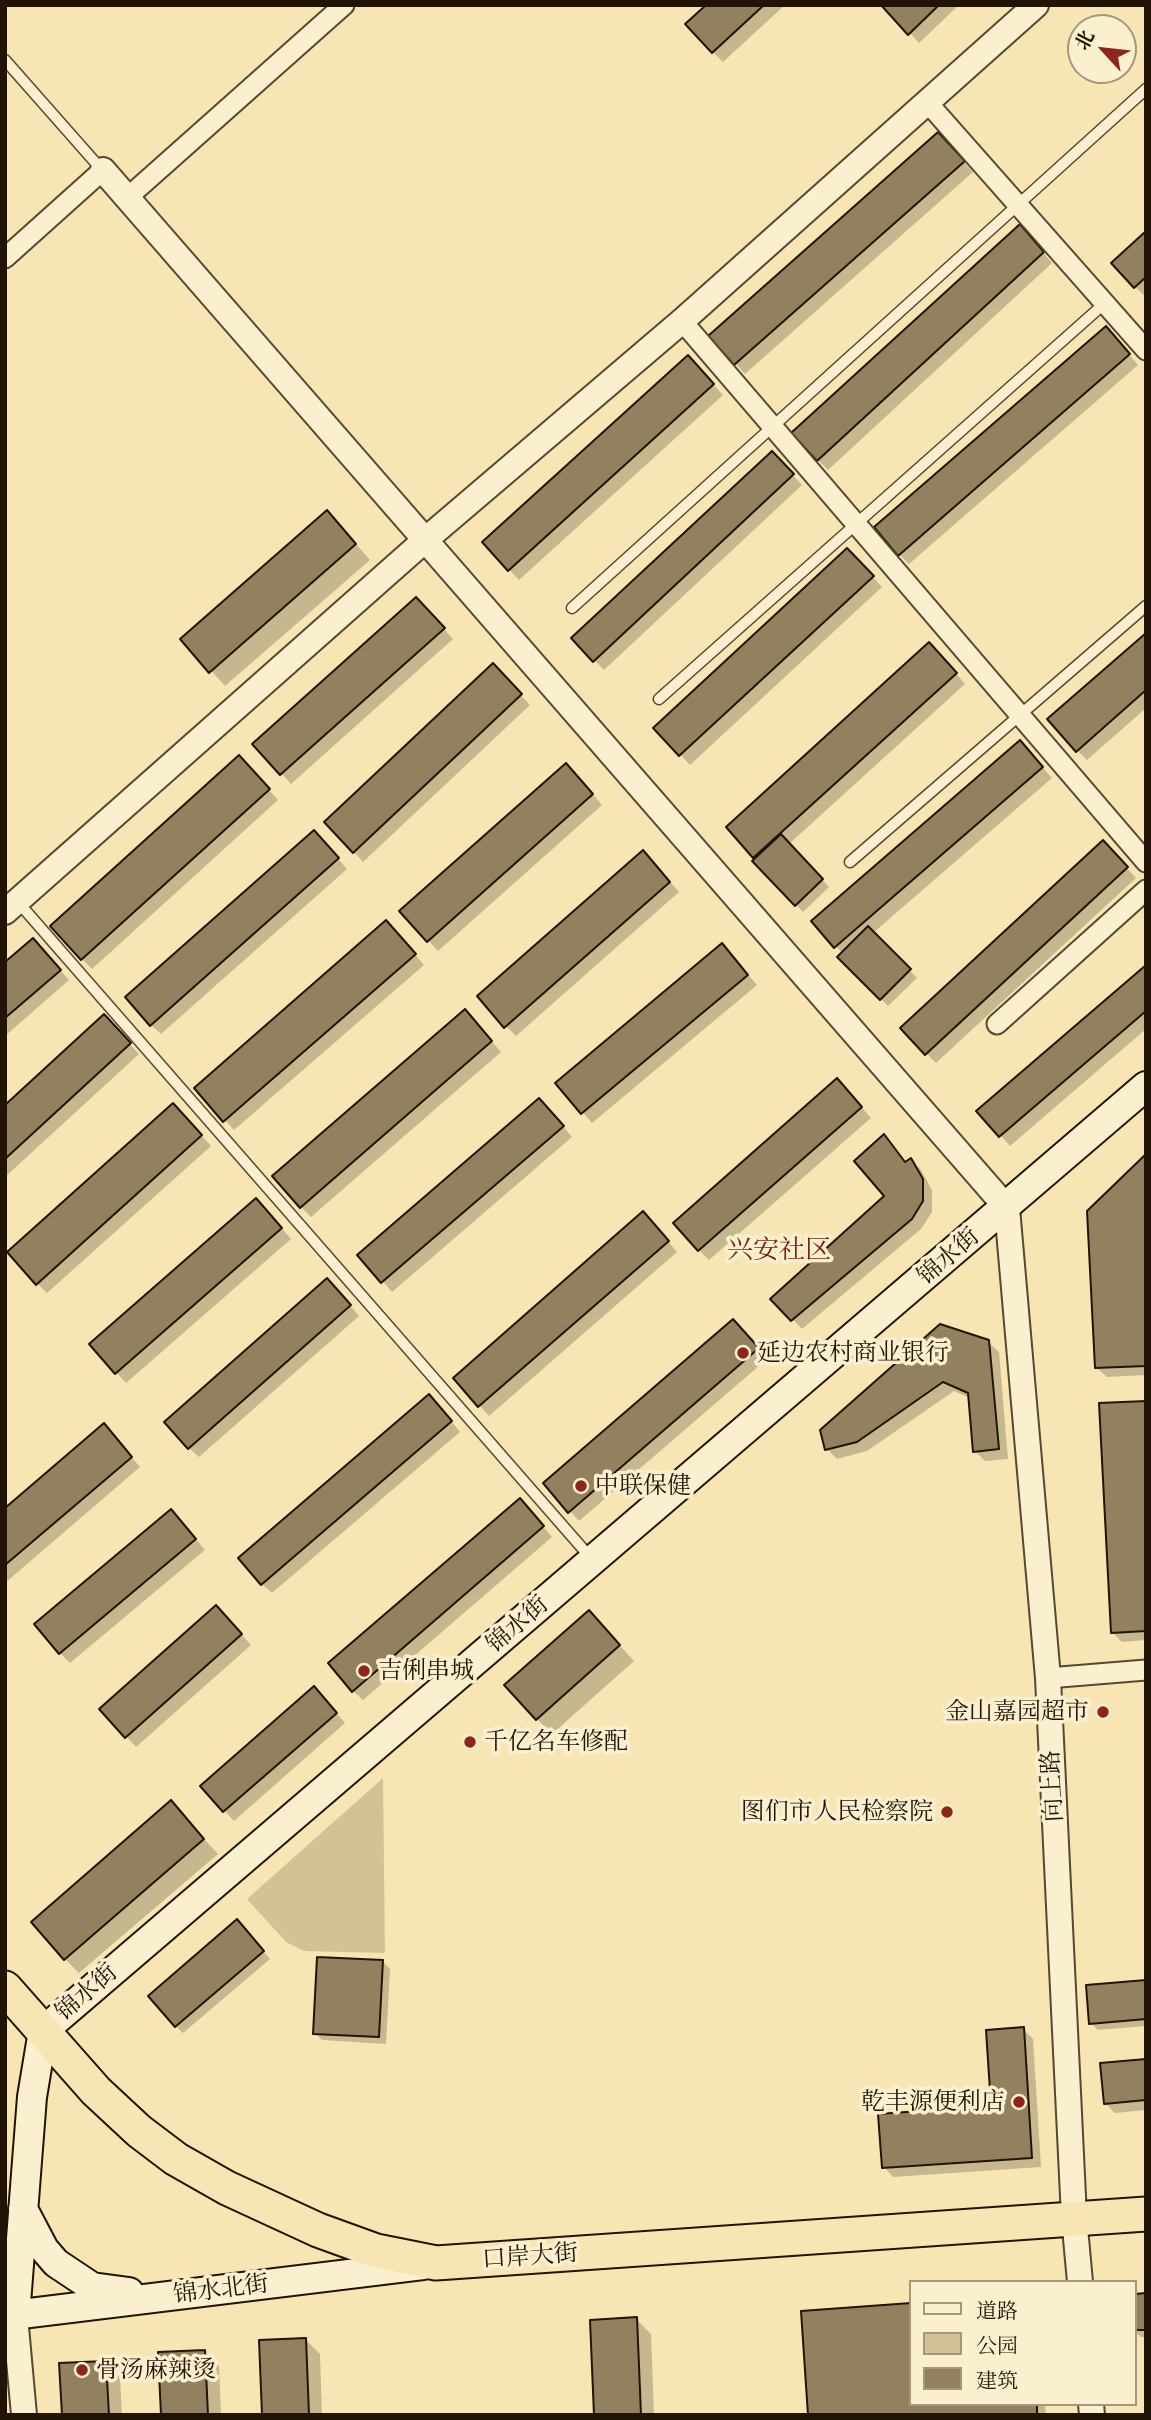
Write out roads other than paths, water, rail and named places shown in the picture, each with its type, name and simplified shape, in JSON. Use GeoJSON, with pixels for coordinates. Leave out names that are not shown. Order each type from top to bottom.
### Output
{"type":"FeatureCollection","features":[{"type":"Feature","properties":{"kind":"highway","name":"口岸大街"},"geometry":{"type":"LineString","coordinates":[[5,1989],[96,2091],[139,2131],[176,2159],[227,2188],[317,2230],[376,2252],[436,2263],[1146,2214]]}},
{"type":"Feature","properties":{"kind":"main road","name":"锦水街"},"geometry":{"type":"LineString","coordinates":[[10,2316],[23,2210],[32,2096],[43,2031],[1007,1208],[1146,1086]]}},
{"type":"Feature","properties":{"kind":"main road"},"geometry":{"type":"LineString","coordinates":[[23,2210],[44,2249],[56,2263],[92,2287],[163,2297]]}},
{"type":"Feature","properties":{"kind":"main road","name":"锦水北街"},"geometry":{"type":"LineString","coordinates":[[10,2316],[436,2263]]}},
{"type":"Feature","properties":{"kind":"street"},"geometry":{"type":"LineString","coordinates":[[127,198],[344,5]]}},
{"type":"Feature","properties":{"kind":"street"},"geometry":{"type":"LineString","coordinates":[[11,907],[424,541],[682,321],[1036,5]]}},
{"type":"Feature","properties":{"kind":"street"},"geometry":{"type":"LineString","coordinates":[[927,102],[1146,349]]}},
{"type":"Feature","properties":{"kind":"street"},"geometry":{"type":"LineString","coordinates":[[5,258],[103,170],[1007,1208]]}},
{"type":"Feature","properties":{"kind":"street"},"geometry":{"type":"LineString","coordinates":[[682,321],[1146,862]]}},
{"type":"Feature","properties":{"kind":"street"},"geometry":{"type":"LineString","coordinates":[[997,1024],[1146,890]]}},
{"type":"Feature","properties":{"kind":"street","name":"向上路"},"geometry":{"type":"LineString","coordinates":[[1007,1208],[1048,1678],[1074,2217],[1080,2280]]}},
{"type":"Feature","properties":{"kind":"street"},"geometry":{"type":"LineString","coordinates":[[1048,1678],[1146,1670]]}},
{"type":"Feature","properties":{"kind":"street"},"geometry":{"type":"LineString","coordinates":[[10,2316],[24,2415]]}},
{"type":"Feature","properties":{"kind":"lane"},"geometry":{"type":"LineString","coordinates":[[5,60],[103,170]]}},
{"type":"Feature","properties":{"kind":"lane"},"geometry":{"type":"LineString","coordinates":[[572,608],[1146,89]]}},
{"type":"Feature","properties":{"kind":"lane"},"geometry":{"type":"LineString","coordinates":[[659,699],[1105,303]]}},
{"type":"Feature","properties":{"kind":"lane"},"geometry":{"type":"LineString","coordinates":[[850,862],[1146,606]]}},
{"type":"Feature","properties":{"kind":"lane"},"geometry":{"type":"LineString","coordinates":[[11,907],[593,1561]]}},
{"type":"Feature","properties":{"kind":"place","name":"延边农村商业银行"},"geometry":{"type":"Point","coordinates":[743,1353]}},
{"type":"Feature","properties":{"kind":"place","name":"中联保健"},"geometry":{"type":"Point","coordinates":[581,1486]}},
{"type":"Feature","properties":{"kind":"place","name":"吉俐串城"},"geometry":{"type":"Point","coordinates":[364,1671]}},
{"type":"Feature","properties":{"kind":"place","name":"金山嘉园超市"},"geometry":{"type":"Point","coordinates":[1103,1712]}},
{"type":"Feature","properties":{"kind":"place","name":"千亿名车修配"},"geometry":{"type":"Point","coordinates":[470,1742]}},
{"type":"Feature","properties":{"kind":"place","name":"图们市人民检察院"},"geometry":{"type":"Point","coordinates":[947,1812]}},
{"type":"Feature","properties":{"kind":"place","name":"乾丰源便利店"},"geometry":{"type":"Point","coordinates":[1019,2102]}},
{"type":"Feature","properties":{"kind":"place","name":"骨汤麻辣烫"},"geometry":{"type":"Point","coordinates":[82,2370]}},
{"type":"Feature","properties":{"kind":"district","name":"兴安社区"},"geometry":{"type":"Point","coordinates":[779,1251]}}]}
